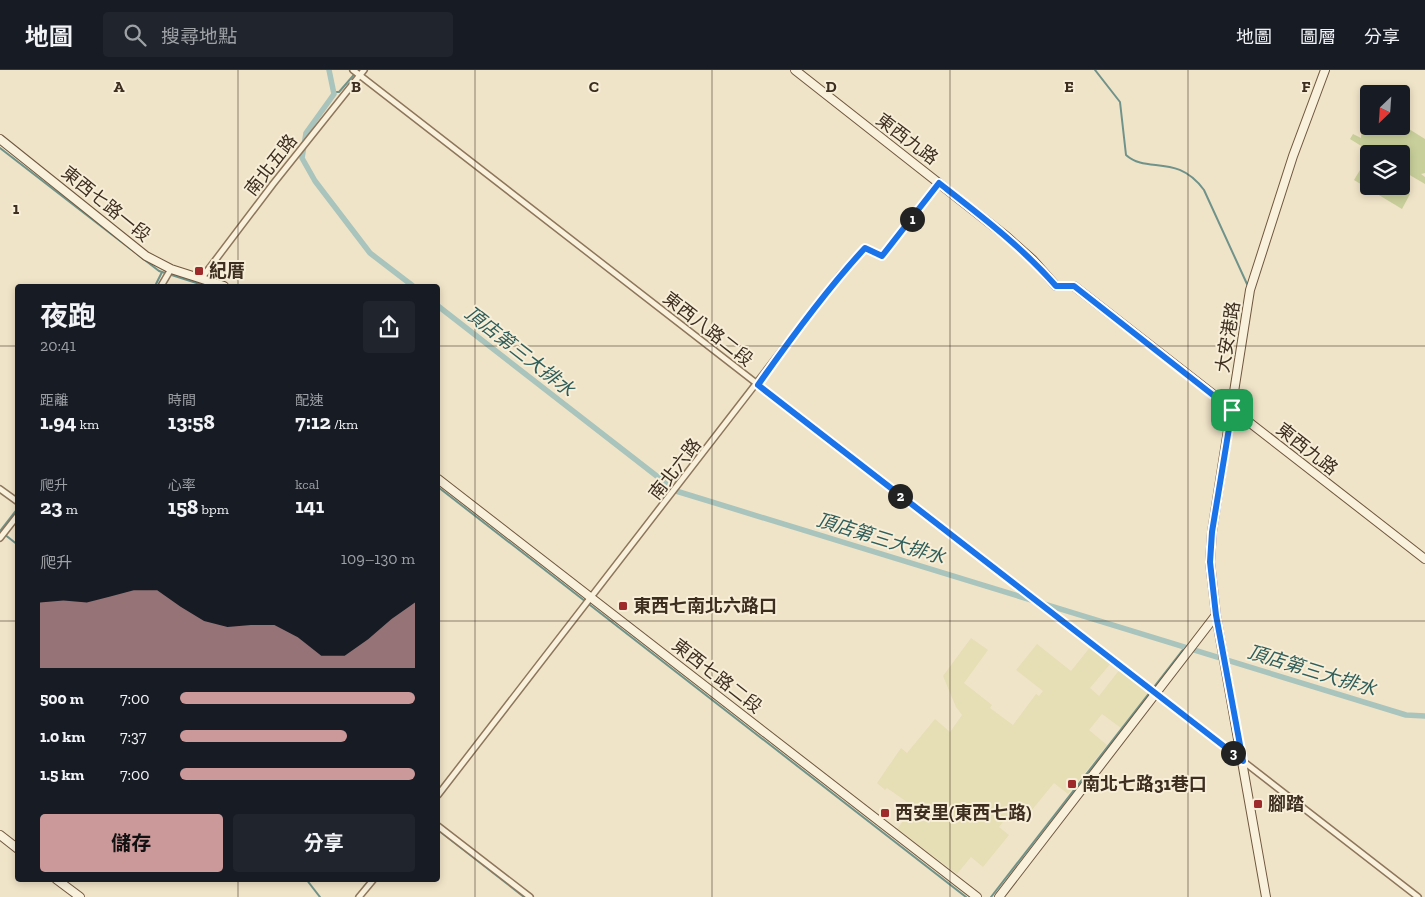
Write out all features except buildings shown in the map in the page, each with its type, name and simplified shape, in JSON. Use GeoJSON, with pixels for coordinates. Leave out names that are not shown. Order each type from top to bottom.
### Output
{"type":"FeatureCollection","features":[{"type":"Feature","properties":{"kind":"street","name":"東西八路二段"},"geometry":{"type":"LineString","coordinates":[[353,70],[1418,897]]}},
{"type":"Feature","properties":{"kind":"street","name":"南北五路"},"geometry":{"type":"LineString","coordinates":[[201,278],[364,70]]}},
{"type":"Feature","properties":{"kind":"street","name":"東西九路"},"geometry":{"type":"LineString","coordinates":[[795,70],[867,129],[1006,236],[1033,260],[1056,286],[1074,286],[1425,559]]}},
{"type":"Feature","properties":{"kind":"street","name":"大安港路"},"geometry":{"type":"LineString","coordinates":[[1243,761],[1216,615],[1210,562],[1212,532],[1250,290],[1258,258],[1292,156],[1325,70]]}},
{"type":"Feature","properties":{"kind":"street","name":"東西七路一段"},"geometry":{"type":"LineString","coordinates":[[0,139],[146,256],[171,269],[201,278]]}},
{"type":"Feature","properties":{"kind":"street","name":"南北六路"},"geometry":{"type":"LineString","coordinates":[[440,792],[758,385],[840,275],[865,248],[882,256],[939,183]]}},
{"type":"Feature","properties":{"kind":"street"},"geometry":{"type":"LineString","coordinates":[[162,284],[171,269]]}},
{"type":"Feature","properties":{"kind":"street"},"geometry":{"type":"LineString","coordinates":[[201,278],[218,284]]}},
{"type":"Feature","properties":{"kind":"street","name":"東西七路二段"},"geometry":{"type":"LineString","coordinates":[[440,481],[977,897]]}},
{"type":"Feature","properties":{"kind":"street"},"geometry":{"type":"LineString","coordinates":[[0,489],[15,500]]}},
{"type":"Feature","properties":{"kind":"street"},"geometry":{"type":"LineString","coordinates":[[0,538],[15,519]]}},
{"type":"Feature","properties":{"kind":"street"},"geometry":{"type":"LineString","coordinates":[[998,897],[1216,615]]}},
{"type":"Feature","properties":{"kind":"street"},"geometry":{"type":"LineString","coordinates":[[1243,761],[1266,897]]}},
{"type":"Feature","properties":{"kind":"street"},"geometry":{"type":"LineString","coordinates":[[440,828],[530,897]]}},
{"type":"Feature","properties":{"kind":"street"},"geometry":{"type":"LineString","coordinates":[[0,835],[15,846]]}},
{"type":"Feature","properties":{"kind":"street"},"geometry":{"type":"LineString","coordinates":[[60,882],[80,897]]}},
{"type":"Feature","properties":{"kind":"street"},"geometry":{"type":"LineString","coordinates":[[360,897],[372,882]]}},
{"type":"Feature","properties":{"kind":"shaded area"},"geometry":{"type":"Polygon","coordinates":[[[971,638],[988,650],[964,683],[992,705],[990,708],[1013,725],[1036,694],[1039,696],[1043,691],[1016,670],[1037,644],[1071,671],[1091,646],[1111,663],[1090,688],[1099,696],[1120,669],[1150,693],[1121,728],[1102,714],[1089,730],[1107,745],[1068,794],[1054,783],[1027,816],[1015,807],[999,827],[1009,835],[983,867],[971,857],[957,874],[897,829],[914,807],[887,788],[885,790],[877,783],[901,748],[907,753],[935,719],[950,732],[962,715],[956,707],[943,676],[971,638]]]}},
{"type":"Feature","properties":{"kind":"green space"},"geometry":{"type":"Polygon","coordinates":[[[1410,130],[1425,139],[1425,173],[1421,174],[1425,177],[1425,184],[1410,175],[1410,145],[1360,145],[1350,139],[1353,134],[1361,138],[1361,135],[1410,135],[1410,130]]]}},
{"type":"Feature","properties":{"kind":"green space"},"geometry":{"type":"Polygon","coordinates":[[[1360,170],[1360,184],[1354,180],[1360,170]]]}},
{"type":"Feature","properties":{"kind":"green space"},"geometry":{"type":"Polygon","coordinates":[[[1379,195],[1409,195],[1402,209],[1379,195]]]}},
{"type":"Feature","properties":{"kind":"waterway","name":"頂店第三大排水"},"geometry":{"type":"LineString","coordinates":[[329,70],[334,94],[306,133],[302,158],[315,181],[370,253],[410,284]]}},
{"type":"Feature","properties":{"kind":"waterway"},"geometry":{"type":"LineString","coordinates":[[333,92],[339,92],[358,70]]}},
{"type":"Feature","properties":{"kind":"waterway"},"geometry":{"type":"LineString","coordinates":[[1095,70],[1120,102],[1126,155],[1143,163],[1173,168],[1194,179],[1204,190],[1247,284]]}},
{"type":"Feature","properties":{"kind":"waterway"},"geometry":{"type":"LineString","coordinates":[[0,148],[159,271],[200,284]]}},
{"type":"Feature","properties":{"kind":"waterway"},"geometry":{"type":"LineString","coordinates":[[156,284],[162,272]]}},
{"type":"Feature","properties":{"kind":"waterway","name":"頂店第三大排水"},"geometry":{"type":"LineString","coordinates":[[440,308],[676,491],[1406,715],[1425,716]]}},
{"type":"Feature","properties":{"kind":"waterway"},"geometry":{"type":"LineString","coordinates":[[440,489],[966,897]]}},
{"type":"Feature","properties":{"kind":"waterway"},"geometry":{"type":"LineString","coordinates":[[0,531],[15,512]]}},
{"type":"Feature","properties":{"kind":"waterway"},"geometry":{"type":"LineString","coordinates":[[4,534],[15,543]]}},
{"type":"Feature","properties":{"kind":"waterway"},"geometry":{"type":"LineString","coordinates":[[991,897],[1185,647]]}},
{"type":"Feature","properties":{"kind":"waterway"},"geometry":{"type":"LineString","coordinates":[[440,832],[524,897]]}},
{"type":"Feature","properties":{"kind":"waterway"},"geometry":{"type":"LineString","coordinates":[[308,882],[320,897]]}},
{"type":"Feature","properties":{"kind":"waterway"},"geometry":{"type":"LineString","coordinates":[[356,897],[368,882]]}},
{"type":"Feature","properties":{"kind":"place","name":"紀厝"},"geometry":{"type":"Point","coordinates":[199,271]}},
{"type":"Feature","properties":{"kind":"place","name":"東西七南北六路口"},"geometry":{"type":"Point","coordinates":[623,606]}},
{"type":"Feature","properties":{"kind":"place","name":"南北七路31巷口"},"geometry":{"type":"Point","coordinates":[1072,784]}},
{"type":"Feature","properties":{"kind":"place","name":"腳踏"},"geometry":{"type":"Point","coordinates":[1258,804]}},
{"type":"Feature","properties":{"kind":"place","name":"西安里(東西七路)"},"geometry":{"type":"Point","coordinates":[885,813]}},
{"type":"Feature","properties":{"kind":"route"},"geometry":{"type":"LineString","coordinates":[[939,183],[1006,236],[1033,260],[1056,286],[1074,286],[1232,410],[1212,532],[1210,562],[1216,615],[1243,761],[758,385],[840,275],[865,248],[882,256],[939,183]]}}]}
